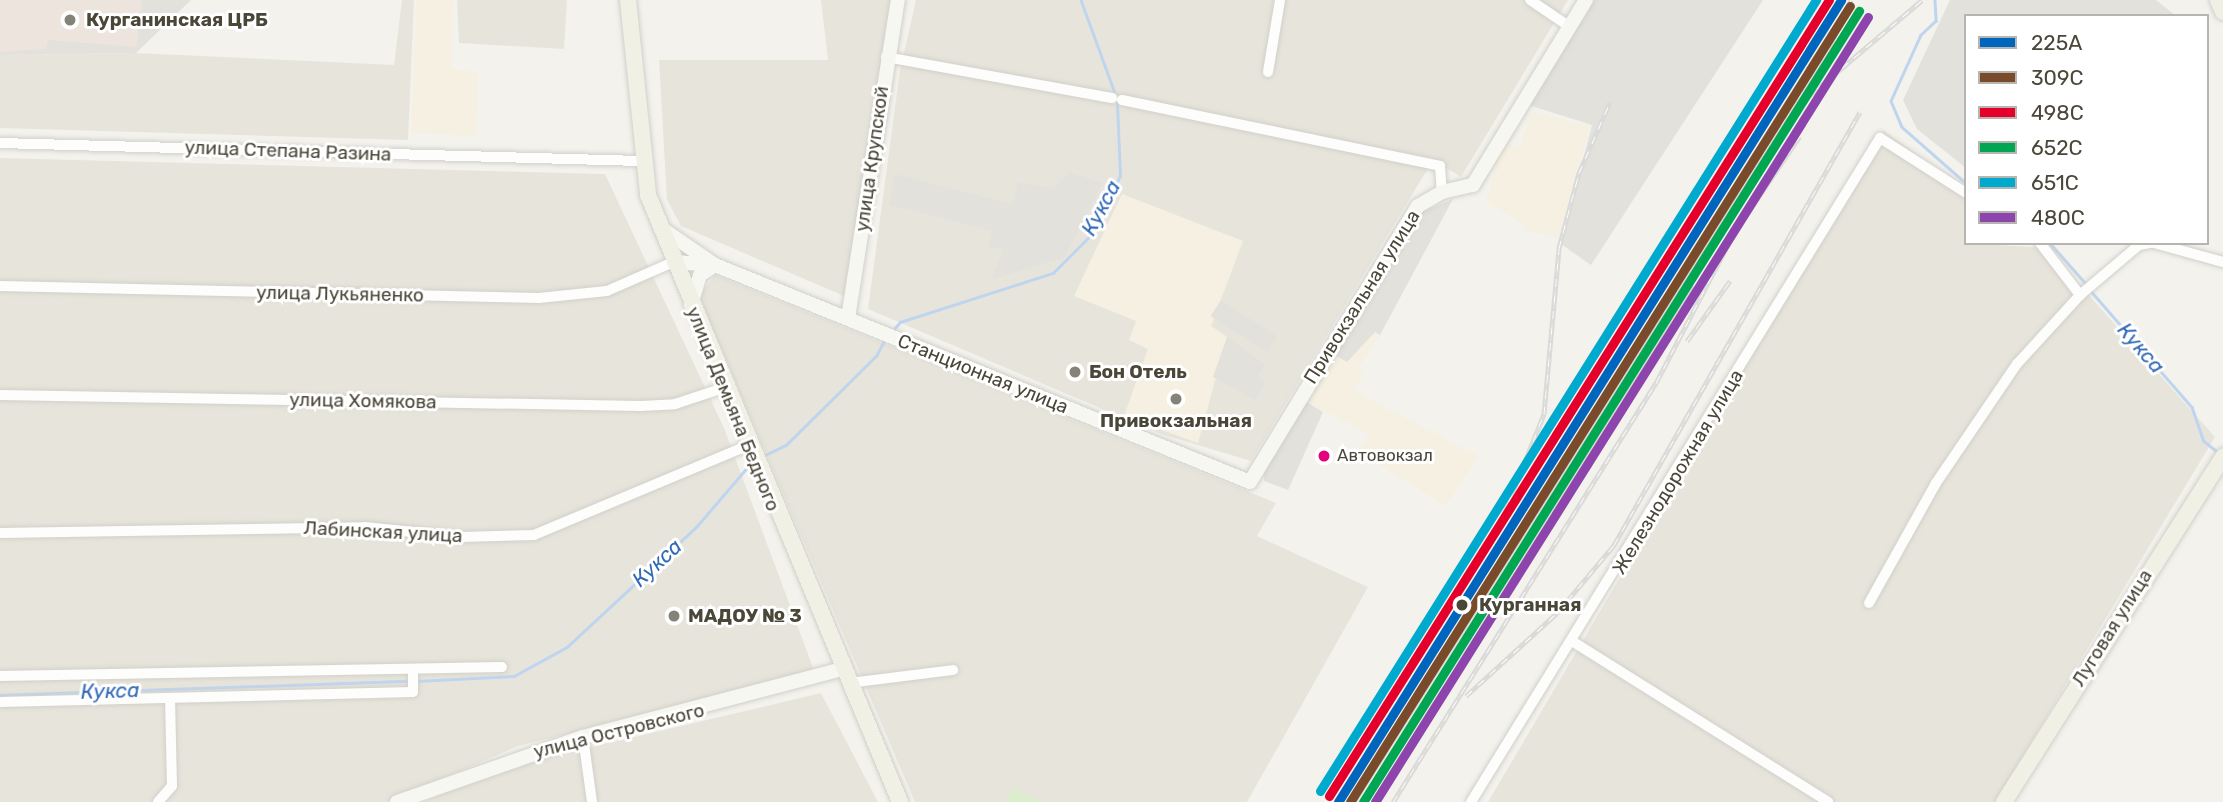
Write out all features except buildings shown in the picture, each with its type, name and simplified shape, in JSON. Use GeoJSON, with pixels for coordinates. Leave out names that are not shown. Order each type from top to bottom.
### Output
{"type":"FeatureCollection","features":[{"type":"Feature","properties":{"kind":"main road","name":"улица Демьяна Бедного"},"geometry":{"type":"LineString","coordinates":[[628,0],[640,161],[660,227],[723,388],[900,802]]}},
{"type":"Feature","properties":{"kind":"main road"},"geometry":{"type":"LineString","coordinates":[[2217,0],[2223,12]]}},
{"type":"Feature","properties":{"kind":"main road","name":"Луговая улица"},"geometry":{"type":"LineString","coordinates":[[2004,802],[2221,460]]}},
{"type":"Feature","properties":{"kind":"street","name":"улица Крупской"},"geometry":{"type":"LineString","coordinates":[[848,318],[886,57],[898,0]]}},
{"type":"Feature","properties":{"kind":"street"},"geometry":{"type":"LineString","coordinates":[[1268,72],[1280,0]]}},
{"type":"Feature","properties":{"kind":"street"},"geometry":{"type":"LineString","coordinates":[[1530,0],[1570,27]]}},
{"type":"Feature","properties":{"kind":"street","name":"Привокзальная улица"},"geometry":{"type":"LineString","coordinates":[[1250,482],[1418,206],[1442,192],[1473,186],[1586,0]]}},
{"type":"Feature","properties":{"kind":"street"},"geometry":{"type":"LineString","coordinates":[[886,57],[1117,99],[1440,166],[1442,192]]}},
{"type":"Feature","properties":{"kind":"street","name":"Железнодорожная улица"},"geometry":{"type":"LineString","coordinates":[[1471,802],[1575,643],[1880,138],[1964,192]]}},
{"type":"Feature","properties":{"kind":"street","name":"улица Степана Разина"},"geometry":{"type":"LineString","coordinates":[[0,143],[640,161]]}},
{"type":"Feature","properties":{"kind":"street","name":"Станционная улица"},"geometry":{"type":"LineString","coordinates":[[660,227],[715,265],[1250,482]]}},
{"type":"Feature","properties":{"kind":"street"},"geometry":{"type":"LineString","coordinates":[[2042,245],[2085,290]]}},
{"type":"Feature","properties":{"kind":"street"},"geometry":{"type":"LineString","coordinates":[[1868,603],[1975,425],[2017,364],[2085,290],[2146,245]]}},
{"type":"Feature","properties":{"kind":"street"},"geometry":{"type":"LineString","coordinates":[[2151,245],[2223,262]]}},
{"type":"Feature","properties":{"kind":"street","name":"Станционная улица"},"geometry":{"type":"LineString","coordinates":[[673,262],[715,265]]}},
{"type":"Feature","properties":{"kind":"street","name":"улица Лукьяненко"},"geometry":{"type":"LineString","coordinates":[[0,286],[539,298],[607,291],[673,262]]}},
{"type":"Feature","properties":{"kind":"street"},"geometry":{"type":"LineString","coordinates":[[691,306],[700,275],[715,265]]}},
{"type":"Feature","properties":{"kind":"street","name":"улица Хомякова"},"geometry":{"type":"LineString","coordinates":[[0,395],[641,406],[675,404],[723,388]]}},
{"type":"Feature","properties":{"kind":"street","name":"Лабинская улица"},"geometry":{"type":"LineString","coordinates":[[0,533],[365,527],[461,537],[534,535],[751,455]]}},
{"type":"Feature","properties":{"kind":"street"},"geometry":{"type":"LineString","coordinates":[[1575,643],[1828,802]]}},
{"type":"Feature","properties":{"kind":"street"},"geometry":{"type":"LineString","coordinates":[[0,676],[413,677],[502,667]]}},
{"type":"Feature","properties":{"kind":"street"},"geometry":{"type":"LineString","coordinates":[[846,676],[953,670]]}},
{"type":"Feature","properties":{"kind":"street","name":"улица Островского"},"geometry":{"type":"LineString","coordinates":[[397,802],[583,737],[846,676]]}},
{"type":"Feature","properties":{"kind":"street"},"geometry":{"type":"LineString","coordinates":[[0,702],[413,691],[413,677]]}},
{"type":"Feature","properties":{"kind":"street"},"geometry":{"type":"LineString","coordinates":[[159,802],[172,786],[170,698]]}},
{"type":"Feature","properties":{"kind":"street"},"geometry":{"type":"LineString","coordinates":[[583,737],[592,802]]}},
{"type":"Feature","properties":{"kind":"shaded area","name":"Курганинская ЦРБ"},"geometry":{"type":"Polygon","coordinates":[[[0,0],[191,0],[136,53],[0,55],[0,0]]]}},
{"type":"Feature","properties":{"kind":"shaded area","name":"Курганинская ЦРБ"},"geometry":{"type":"Polygon","coordinates":[[[0,0],[142,0],[137,47],[48,40],[46,49],[0,52],[0,0]]]}},
{"type":"Feature","properties":{"kind":"shaded area"},"geometry":{"type":"Polygon","coordinates":[[[402,0],[414,0],[408,140],[0,128],[0,55],[136,53],[394,65],[402,0]]]}},
{"type":"Feature","properties":{"kind":"shaded area"},"geometry":{"type":"Polygon","coordinates":[[[417,0],[453,0],[451,69],[478,72],[476,136],[411,133],[417,0]]]}},
{"type":"Feature","properties":{"kind":"shaded area"},"geometry":{"type":"Polygon","coordinates":[[[457,0],[567,0],[564,49],[459,43],[457,0]]]}},
{"type":"Feature","properties":{"kind":"shaded area"},"geometry":{"type":"Polygon","coordinates":[[[821,0],[897,0],[851,299],[681,226],[667,200],[659,60],[828,60],[821,0]]]}},
{"type":"Feature","properties":{"kind":"shaded area"},"geometry":{"type":"Polygon","coordinates":[[[916,0],[1568,0],[1461,177],[1433,160],[1251,461],[1161,434],[868,309],[900,70],[916,0]]]}},
{"type":"Feature","properties":{"kind":"shaded area"},"geometry":{"type":"Polygon","coordinates":[[[1590,0],[1763,0],[1591,265],[1561,244],[1592,125],[1525,104],[1590,0]]]}},
{"type":"Feature","properties":{"kind":"shaded area"},"geometry":{"type":"Polygon","coordinates":[[[1950,0],[2156,0],[2174,14],[1964,14],[1964,166],[1917,129],[1903,100],[1950,0]]]}},
{"type":"Feature","properties":{"kind":"shaded area"},"geometry":{"type":"Polygon","coordinates":[[[1532,111],[1590,126],[1559,238],[1524,230],[1524,224],[1486,202],[1503,143],[1520,147],[1532,111]]]}},
{"type":"Feature","properties":{"kind":"shaded area"},"geometry":{"type":"Polygon","coordinates":[[[1883,130],[1964,189],[1964,245],[2047,248],[2215,437],[1995,802],[1488,802],[1883,130]]]}},
{"type":"Feature","properties":{"kind":"shaded area"},"geometry":{"type":"Polygon","coordinates":[[[0,158],[605,174],[724,428],[815,673],[518,746],[388,802],[0,802],[0,158]]]}},
{"type":"Feature","properties":{"kind":"shaded area"},"geometry":{"type":"Polygon","coordinates":[[[1069,172],[1103,183],[1065,257],[991,280],[1003,249],[988,246],[992,231],[889,205],[895,174],[1012,204],[1018,182],[1053,188],[1069,172]]]}},
{"type":"Feature","properties":{"kind":"shaded area"},"geometry":{"type":"Polygon","coordinates":[[[1122,194],[1243,241],[1211,326],[1227,337],[1198,443],[1124,416],[1148,349],[1129,340],[1136,321],[1074,296],[1122,194]]]}},
{"type":"Feature","properties":{"kind":"shaded area"},"geometry":{"type":"Polygon","coordinates":[[[1453,199],[1380,335],[1375,332],[1347,362],[1333,354],[1419,213],[1453,199]]]}},
{"type":"Feature","properties":{"kind":"shaded area"},"geometry":{"type":"Polygon","coordinates":[[[715,275],[1276,503],[1257,536],[1368,587],[1247,802],[915,802],[699,296],[715,275]]]}},
{"type":"Feature","properties":{"kind":"shaded area"},"geometry":{"type":"Polygon","coordinates":[[[1221,300],[1277,336],[1267,352],[1211,316],[1221,300]]]}},
{"type":"Feature","properties":{"kind":"shaded area"},"geometry":{"type":"Polygon","coordinates":[[[1375,331],[1380,335],[1358,368],[1364,373],[1353,391],[1479,456],[1446,506],[1358,451],[1369,434],[1305,401],[1333,354],[1353,353],[1375,331]]]}},
{"type":"Feature","properties":{"kind":"shaded area"},"geometry":{"type":"Polygon","coordinates":[[[1227,337],[1265,364],[1258,377],[1266,382],[1255,400],[1213,377],[1227,337]]]}},
{"type":"Feature","properties":{"kind":"shaded area"},"geometry":{"type":"Polygon","coordinates":[[[1305,401],[1323,412],[1288,490],[1264,481],[1264,469],[1305,401]]]}},
{"type":"Feature","properties":{"kind":"shaded area"},"geometry":{"type":"Polygon","coordinates":[[[821,693],[878,802],[423,802],[515,765],[821,693]]]}},
{"type":"Feature","properties":{"kind":"green space"},"geometry":{"type":"Polygon","coordinates":[[[1015,787],[1039,802],[1005,802],[1015,787]]]}},
{"type":"Feature","properties":{"kind":"waterway","name":"Кукса"},"geometry":{"type":"LineString","coordinates":[[1081,0],[1115,93]]}},
{"type":"Feature","properties":{"kind":"waterway","name":"Кукса"},"geometry":{"type":"LineString","coordinates":[[1935,0],[1936,21],[1921,35],[1891,101],[1902,127],[1964,181]]}},
{"type":"Feature","properties":{"kind":"waterway","name":"Кукса"},"geometry":{"type":"LineString","coordinates":[[892,331],[900,322],[1053,273],[1089,237],[1120,176],[1117,103]]}},
{"type":"Feature","properties":{"kind":"waterway","name":"Кукса"},"geometry":{"type":"LineString","coordinates":[[2052,245],[2087,285]]}},
{"type":"Feature","properties":{"kind":"waterway","name":"Кукса"},"geometry":{"type":"LineString","coordinates":[[2091,291],[2192,407],[2204,441],[2219,453]]}},
{"type":"Feature","properties":{"kind":"waterway","name":"Кукса"},"geometry":{"type":"LineString","coordinates":[[763,456],[786,445],[876,356],[885,339]]}},
{"type":"Feature","properties":{"kind":"waterway","name":"Кукса"},"geometry":{"type":"LineString","coordinates":[[416,681],[514,676],[567,647],[697,526],[751,463]]}},
{"type":"Feature","properties":{"kind":"waterway","name":"Кукса"},"geometry":{"type":"LineString","coordinates":[[0,695],[409,681]]}},
{"type":"Feature","properties":{"kind":"railway"},"geometry":{"type":"LineString","coordinates":[[1354,802],[1828,50],[1851,0]]}},
{"type":"Feature","properties":{"kind":"railway"},"geometry":{"type":"LineString","coordinates":[[1805,99],[1922,0]]}},
{"type":"Feature","properties":{"kind":"railway"},"geometry":{"type":"LineString","coordinates":[[1503,516],[1544,414],[1559,248],[1579,173],[1610,102]]}},
{"type":"Feature","properties":{"kind":"railway"},"geometry":{"type":"LineString","coordinates":[[1466,696],[1557,613],[1614,545],[1860,112]]}},
{"type":"Feature","properties":{"kind":"railway"},"geometry":{"type":"LineString","coordinates":[[1393,802],[1656,383],[1734,233],[1800,136]]}},
{"type":"Feature","properties":{"kind":"railway"},"geometry":{"type":"LineString","coordinates":[[1540,445],[1694,199]]}},
{"type":"Feature","properties":{"kind":"railway"},"geometry":{"type":"LineString","coordinates":[[1687,341],[1730,281]]}},
{"type":"Feature","properties":{"kind":"railway"},"geometry":{"type":"LineString","coordinates":[[1373,802],[1695,286]]}},
{"type":"Feature","properties":{"kind":"transit line","name":"651С"},"geometry":{"type":"LineString","coordinates":[[1320,791],[1816,0]]}},
{"type":"Feature","properties":{"kind":"transit line","name":"498С"},"geometry":{"type":"LineString","coordinates":[[1329,796],[1829,0]]}},
{"type":"Feature","properties":{"kind":"transit line","name":"225А"},"geometry":{"type":"LineString","coordinates":[[1338,802],[1841,0]]}},
{"type":"Feature","properties":{"kind":"transit line","name":"309С"},"geometry":{"type":"LineString","coordinates":[[1350,802],[1850,6]]}},
{"type":"Feature","properties":{"kind":"transit line","name":"652С"},"geometry":{"type":"LineString","coordinates":[[1363,802],[1859,11]]}},
{"type":"Feature","properties":{"kind":"transit line","name":"480С"},"geometry":{"type":"LineString","coordinates":[[1375,802],[1868,17]]}},
{"type":"Feature","properties":{"kind":"place","name":"Курганинская ЦРБ"},"geometry":{"type":"Point","coordinates":[70,20]}},
{"type":"Feature","properties":{"kind":"place","name":"Бон Отель"},"geometry":{"type":"Point","coordinates":[1075,372]}},
{"type":"Feature","properties":{"kind":"place","name":"Привокзальная"},"geometry":{"type":"Point","coordinates":[1176,399]}},
{"type":"Feature","properties":{"kind":"place","name":"Автовокзал"},"geometry":{"type":"Point","coordinates":[1324,456]}},
{"type":"Feature","properties":{"kind":"place","name":"Курганная"},"geometry":{"type":"Point","coordinates":[1462,605]}},
{"type":"Feature","properties":{"kind":"place","name":"МАДОУ № 3"},"geometry":{"type":"Point","coordinates":[674,616]}}]}
